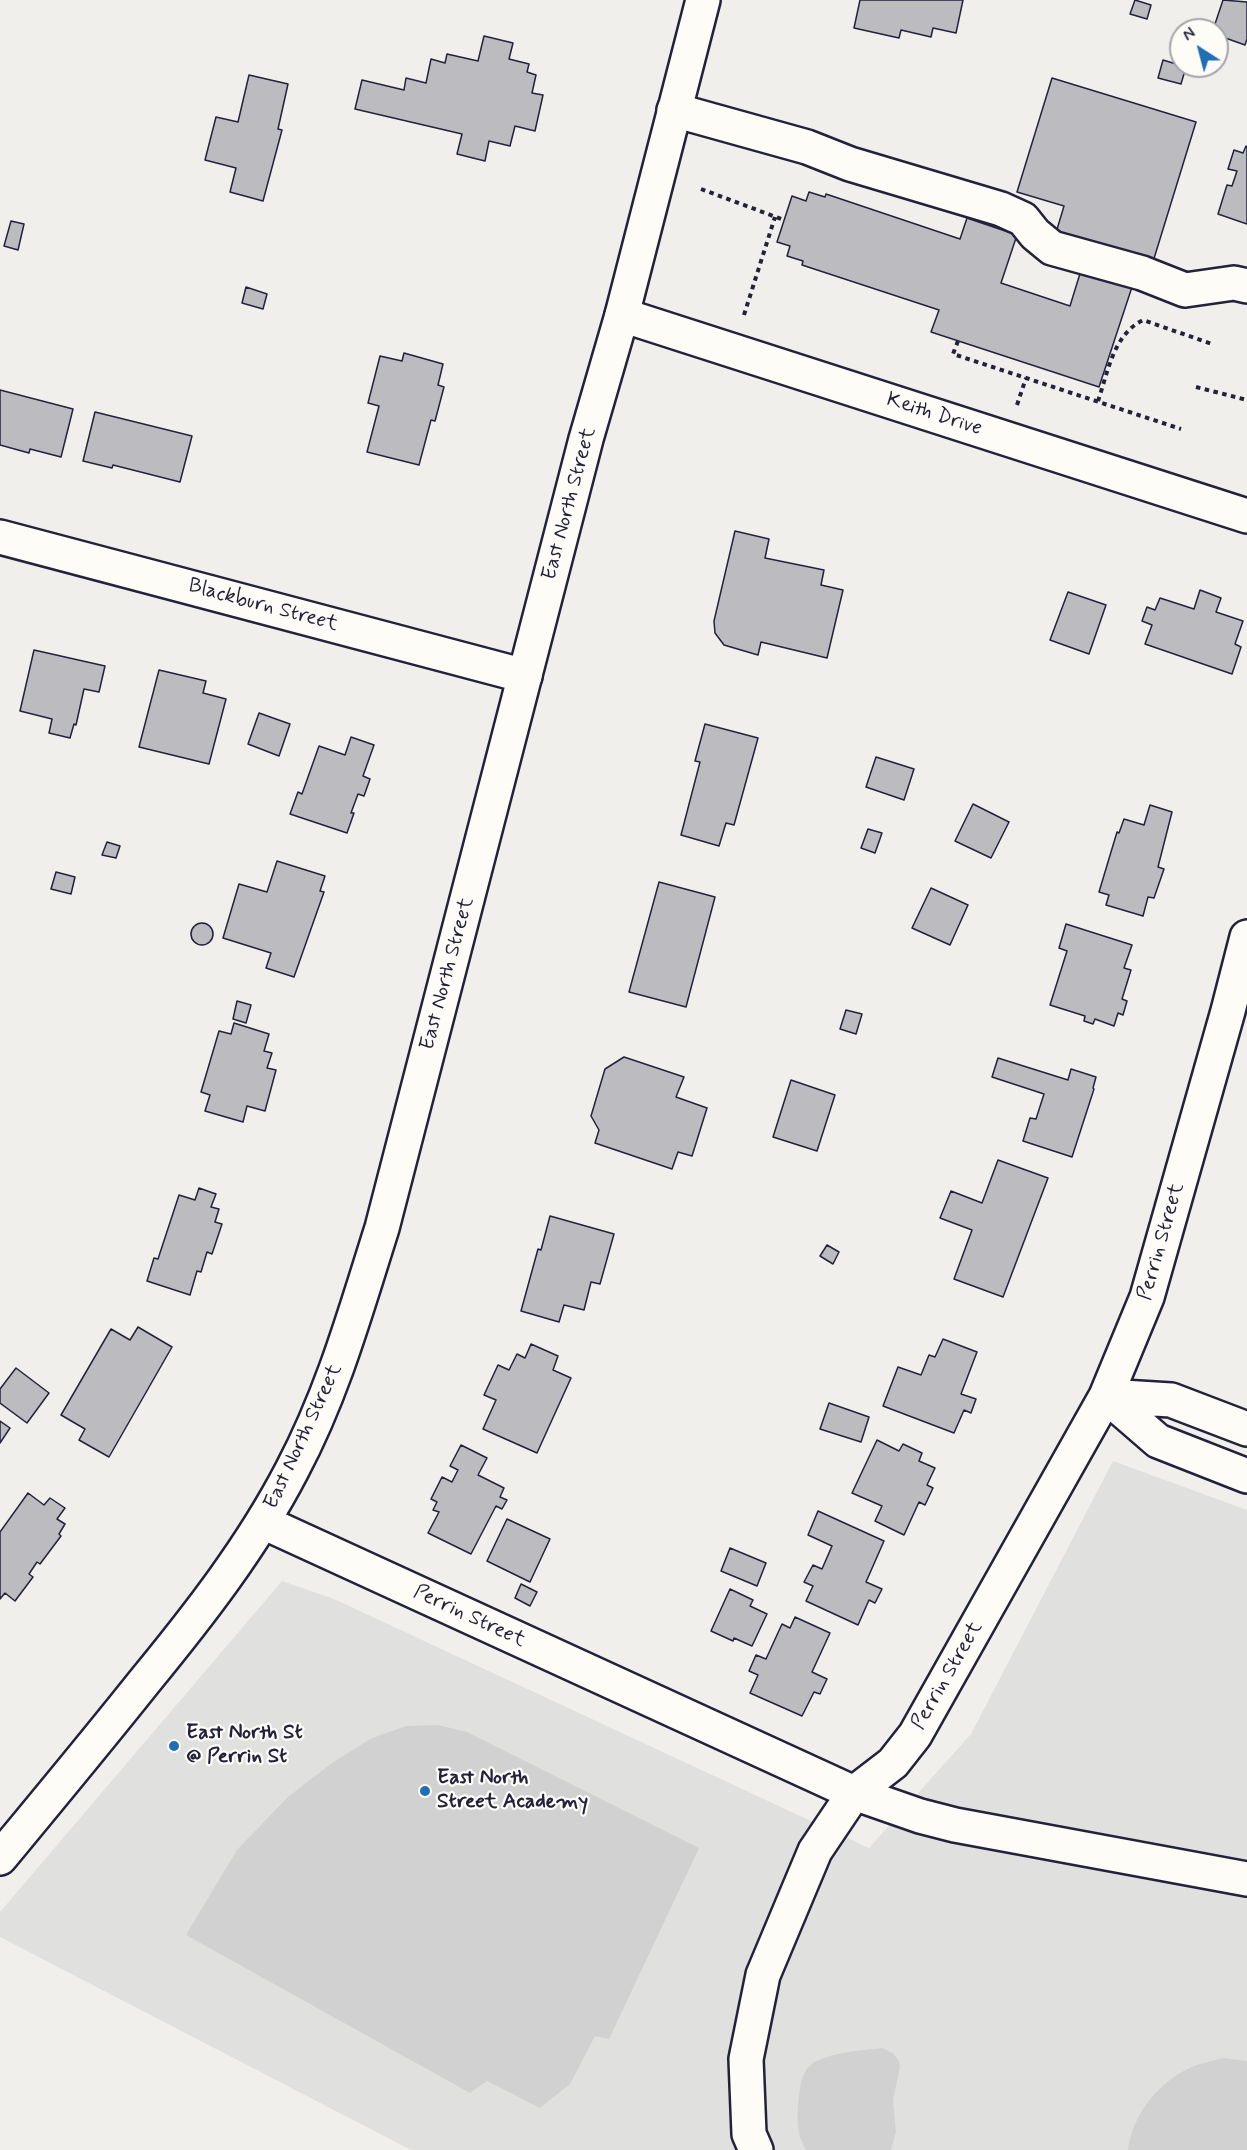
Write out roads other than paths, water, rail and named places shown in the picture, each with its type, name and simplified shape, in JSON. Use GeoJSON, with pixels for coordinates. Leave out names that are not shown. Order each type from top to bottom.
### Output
{"type":"FeatureCollection","features":[{"type":"Feature","properties":{"kind":"street","name":"East North Street"},"geometry":{"type":"LineString","coordinates":[[0,1858],[205,1607],[263,1522],[293,1469],[324,1404],[344,1352],[382,1227],[586,439],[622,315],[703,0]]}},
{"type":"Feature","properties":{"kind":"street"},"geometry":{"type":"LineString","coordinates":[[674,111],[807,147],[850,164],[1001,209],[1023,219],[1052,249],[1142,273],[1185,290],[1234,283],[1247,286]]}},
{"type":"Feature","properties":{"kind":"street","name":"Keith Drive"},"geometry":{"type":"LineString","coordinates":[[622,315],[1247,516]]}},
{"type":"Feature","properties":{"kind":"street","name":"Blackburn Street"},"geometry":{"type":"LineString","coordinates":[[0,537],[525,676]]}},
{"type":"Feature","properties":{"kind":"street","name":"Perrin Street"},"geometry":{"type":"LineString","coordinates":[[263,1522],[854,1793],[893,1763],[915,1735],[1106,1396],[1147,1297],[1225,1023],[1247,937]]}},
{"type":"Feature","properties":{"kind":"street"},"geometry":{"type":"LineString","coordinates":[[1106,1396],[1171,1400],[1247,1429]]}},
{"type":"Feature","properties":{"kind":"street"},"geometry":{"type":"LineString","coordinates":[[1106,1396],[1158,1441],[1247,1476]]}},
{"type":"Feature","properties":{"kind":"street"},"geometry":{"type":"LineString","coordinates":[[756,2150],[749,2134],[746,2059],[763,1975],[815,1851],[854,1793],[920,1816],[955,1825],[1247,1879]]}},
{"type":"Feature","properties":{"kind":"place","name":"East North St @ Perrin St"},"geometry":{"type":"Point","coordinates":[174,1746]}},
{"type":"Feature","properties":{"kind":"place","name":"East North Street Academy"},"geometry":{"type":"Point","coordinates":[425,1791]}}]}
